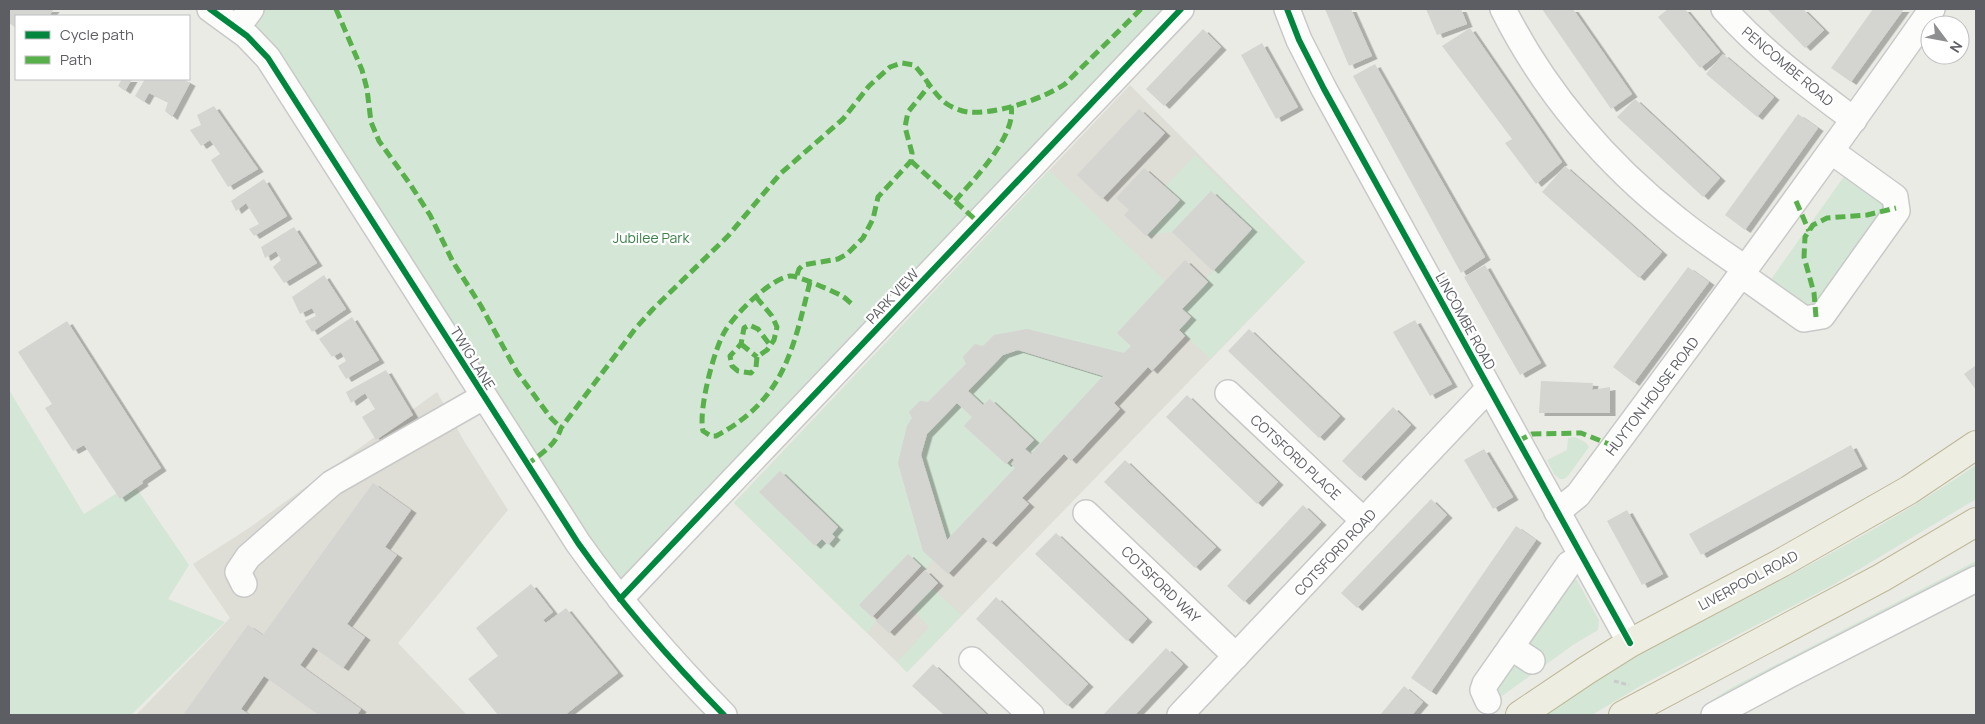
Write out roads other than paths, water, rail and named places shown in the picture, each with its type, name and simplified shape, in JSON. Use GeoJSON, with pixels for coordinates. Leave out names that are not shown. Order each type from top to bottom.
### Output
{"type":"FeatureCollection","features":[{"type":"Feature","properties":{"kind":"highway","name":"LIVERPOOL ROAD"},"geometry":{"type":"LineString","coordinates":[[1520,715],[1630,643],[1781,563],[1901,495],[1976,445]]}},
{"type":"Feature","properties":{"kind":"highway"},"geometry":{"type":"LineString","coordinates":[[1623,715],[1881,578],[1976,522]]}},
{"type":"Feature","properties":{"kind":"street","name":"TWIG LANE"},"geometry":{"type":"LineString","coordinates":[[210,9],[244,18],[258,46],[280,76],[483,397],[578,543],[658,646],[724,715]]}},
{"type":"Feature","properties":{"kind":"street","name":"PARK VIEW"},"geometry":{"type":"LineString","coordinates":[[620,599],[1181,9]]}},
{"type":"Feature","properties":{"kind":"street","name":"LINCOMBE ROAD"},"geometry":{"type":"LineString","coordinates":[[1287,9],[1299,40],[1324,89],[1630,643]]}},
{"type":"Feature","properties":{"kind":"street"},"geometry":{"type":"LineString","coordinates":[[1503,9],[1544,78],[1587,133],[1616,165],[1678,220],[1804,319],[1822,316],[1897,211],[1895,197],[1831,151]]}},
{"type":"Feature","properties":{"kind":"street","name":"PENCOMBE ROAD"},"geometry":{"type":"LineString","coordinates":[[1724,9],[1745,33],[1805,83],[1854,120]]}},
{"type":"Feature","properties":{"kind":"street","name":"HUYTON HOUSE ROAD"},"geometry":{"type":"LineString","coordinates":[[1557,512],[1578,494],[1744,272],[1932,9]]}},
{"type":"Feature","properties":{"kind":"street","name":"COTSFORD ROAD"},"geometry":{"type":"LineString","coordinates":[[1180,715],[1489,388]]}},
{"type":"Feature","properties":{"kind":"street","name":"COTSFORD PLACE"},"geometry":{"type":"LineString","coordinates":[[1228,393],[1364,521]]}},
{"type":"Feature","properties":{"kind":"street"},"geometry":{"type":"LineString","coordinates":[[244,584],[238,572],[248,557],[332,483],[483,397]]}},
{"type":"Feature","properties":{"kind":"street","name":"COTSFORD WAY"},"geometry":{"type":"LineString","coordinates":[[1086,513],[1236,656]]}},
{"type":"Feature","properties":{"kind":"street"},"geometry":{"type":"LineString","coordinates":[[1488,701],[1483,690],[1485,684],[1569,564],[1581,557]]}},
{"type":"Feature","properties":{"kind":"street"},"geometry":{"type":"LineString","coordinates":[[1714,715],[1976,579]]}},
{"type":"Feature","properties":{"kind":"street"},"geometry":{"type":"LineString","coordinates":[[1511,647],[1532,661]]}},
{"type":"Feature","properties":{"kind":"street"},"geometry":{"type":"LineString","coordinates":[[972,660],[1031,715]]}},
{"type":"Feature","properties":{"kind":"park label","name":"Jubilee Park"},"geometry":{"type":"Point","coordinates":[651,237]}}]}
